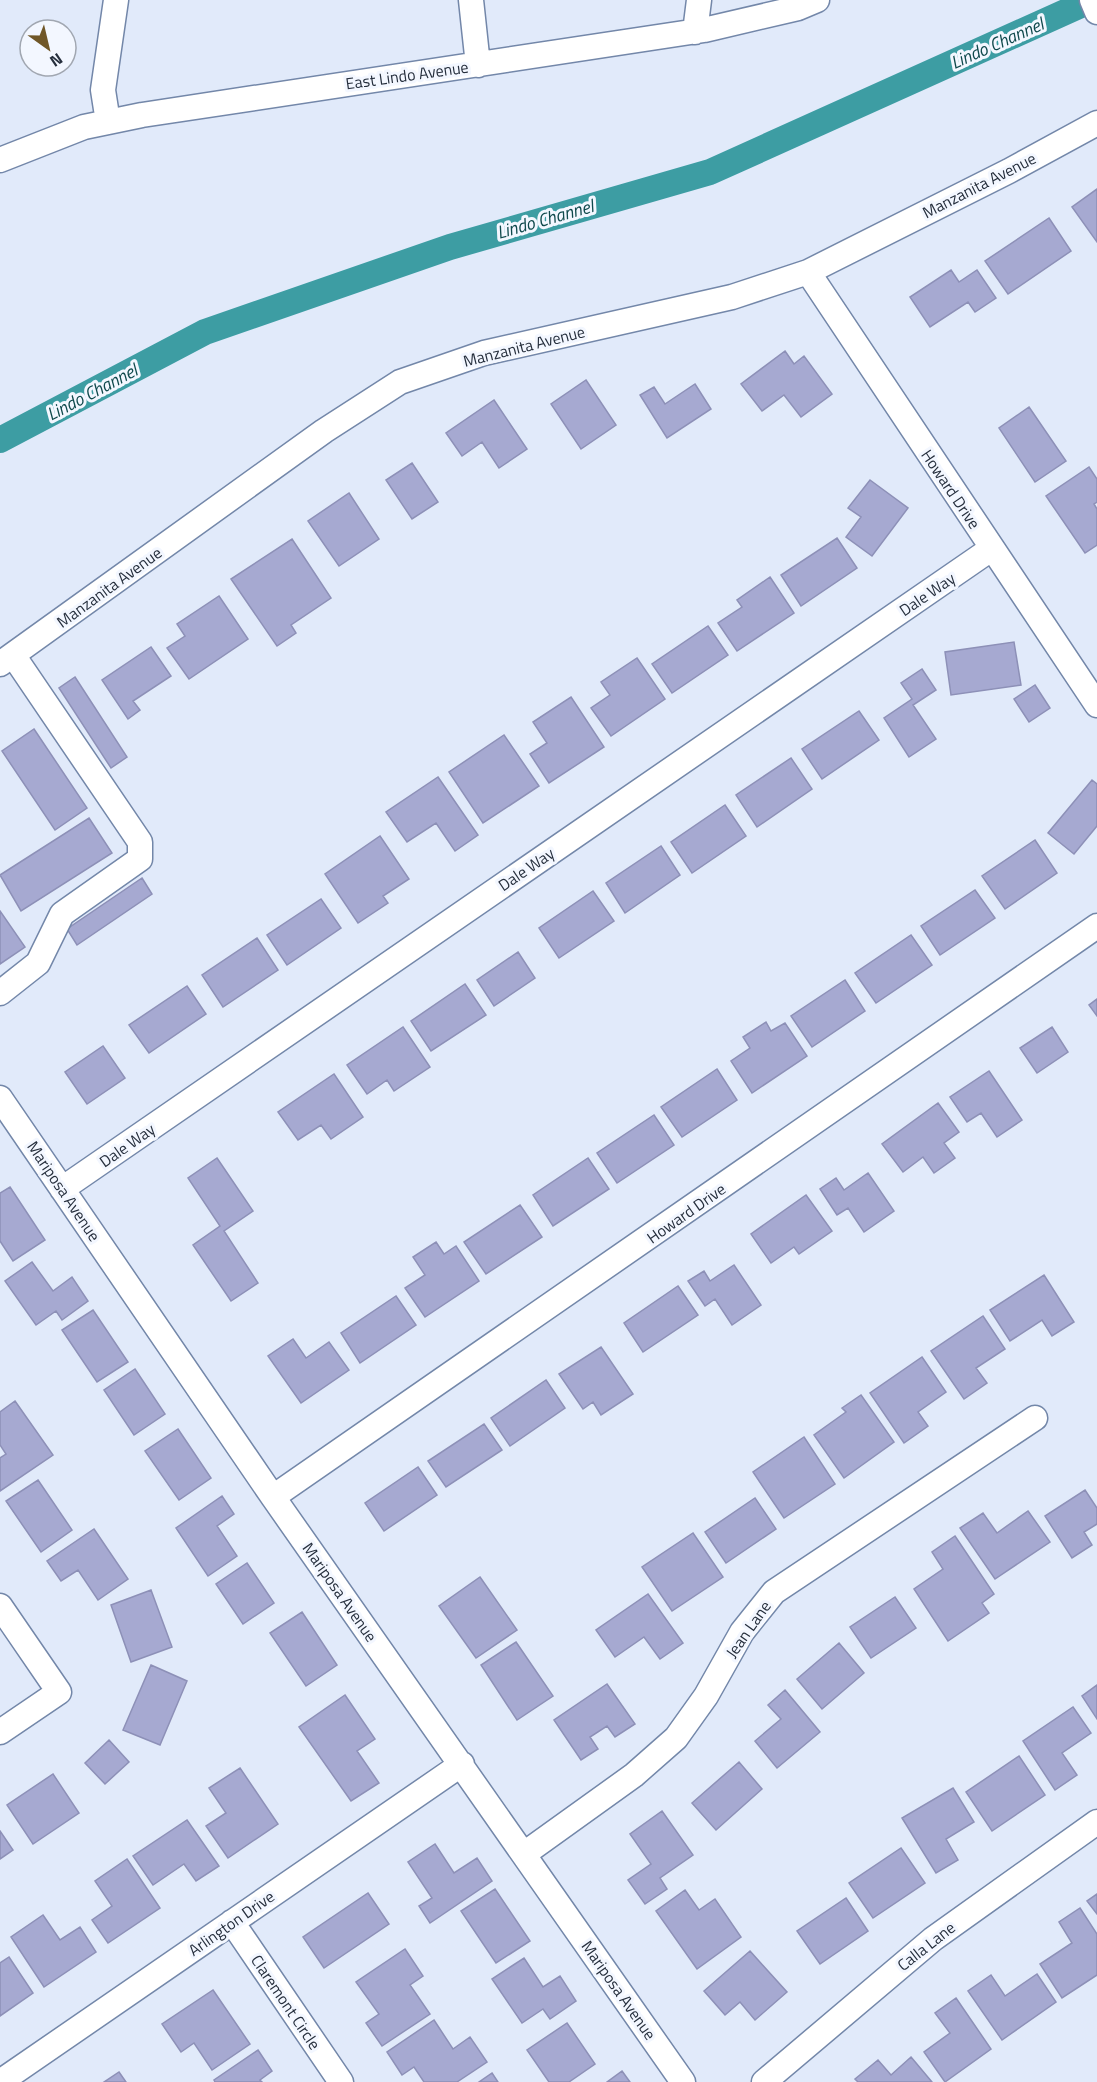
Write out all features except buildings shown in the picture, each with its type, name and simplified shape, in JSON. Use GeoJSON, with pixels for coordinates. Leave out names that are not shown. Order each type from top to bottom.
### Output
{"type":"FeatureCollection","features":[{"type":"Feature","properties":{"kind":"street"},"geometry":{"type":"LineString","coordinates":[[108,122],[103,90],[116,0]]}},
{"type":"Feature","properties":{"kind":"street"},"geometry":{"type":"LineString","coordinates":[[471,0],[478,65]]}},
{"type":"Feature","properties":{"kind":"street"},"geometry":{"type":"LineString","coordinates":[[695,32],[699,0]]}},
{"type":"Feature","properties":{"kind":"street","name":"East Lindo Avenue"},"geometry":{"type":"LineString","coordinates":[[0,160],[84,127],[108,122],[275,93],[695,32],[798,8],[818,0]]}},
{"type":"Feature","properties":{"kind":"street"},"geometry":{"type":"LineString","coordinates":[[1092,0],[1097,12]]}},
{"type":"Feature","properties":{"kind":"street","name":"Manzanita Avenue"},"geometry":{"type":"LineString","coordinates":[[7,660],[324,431],[400,382],[484,353],[732,297],[808,272],[1009,171],[1097,123]]}},
{"type":"Feature","properties":{"kind":"street","name":"Howard Drive"},"geometry":{"type":"LineString","coordinates":[[808,272],[1097,705]]}},
{"type":"Feature","properties":{"kind":"street","name":"Dale Way"},"geometry":{"type":"LineString","coordinates":[[62,1189],[992,549]]}},
{"type":"Feature","properties":{"kind":"street"},"geometry":{"type":"LineString","coordinates":[[0,993],[38,963],[62,914],[140,859],[140,842],[7,660]]}},
{"type":"Feature","properties":{"kind":"street","name":"Howard Drive"},"geometry":{"type":"LineString","coordinates":[[273,1497],[1097,926]]}},
{"type":"Feature","properties":{"kind":"street","name":"Mariposa Avenue"},"geometry":{"type":"LineString","coordinates":[[0,1098],[273,1497],[683,2082]]}},
{"type":"Feature","properties":{"kind":"street","name":"Jean Lane"},"geometry":{"type":"LineString","coordinates":[[524,1854],[634,1775],[676,1738],[706,1696],[742,1632],[774,1592],[1035,1418]]}},
{"type":"Feature","properties":{"kind":"street"},"geometry":{"type":"LineString","coordinates":[[0,1606],[59,1692],[0,1732]]}},
{"type":"Feature","properties":{"kind":"street","name":"Arlington Drive"},"geometry":{"type":"LineString","coordinates":[[0,2082],[462,1764]]}},
{"type":"Feature","properties":{"kind":"street","name":"Calla Lane"},"geometry":{"type":"LineString","coordinates":[[764,2082],[933,1939],[1097,1822]]}},
{"type":"Feature","properties":{"kind":"street","name":"Claremont Circle"},"geometry":{"type":"LineString","coordinates":[[232,1922],[341,2082]]}},
{"type":"Feature","properties":{"kind":"waterway","name":"Lindo Channel"},"geometry":{"type":"LineString","coordinates":[[0,440],[205,332],[450,247],[710,172],[1092,0]]}}]}
